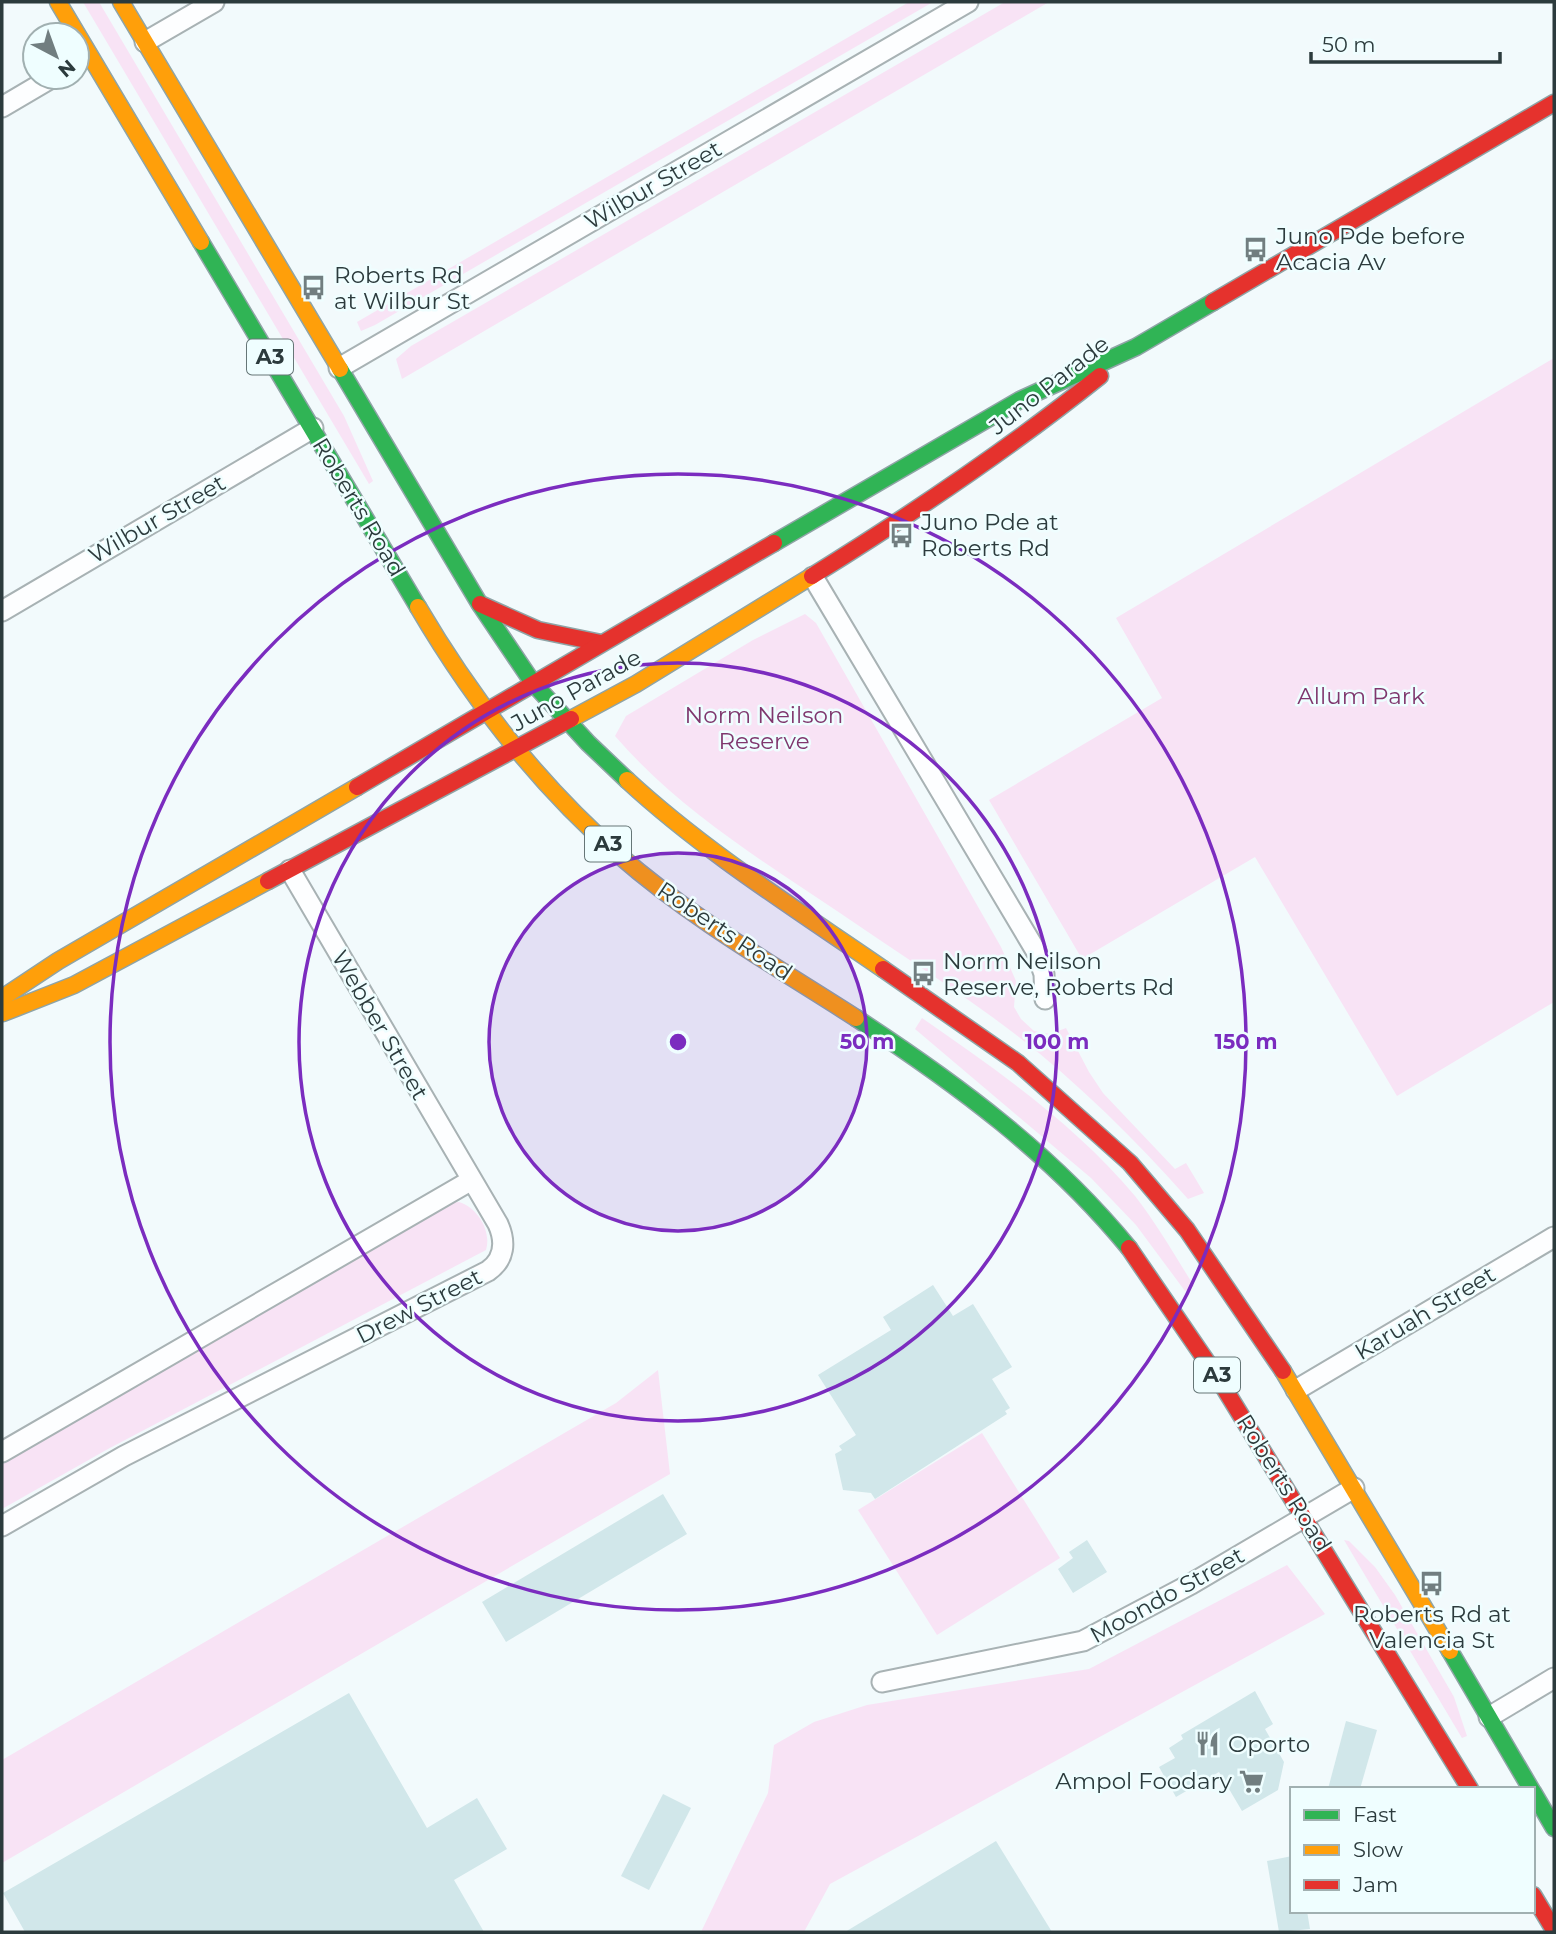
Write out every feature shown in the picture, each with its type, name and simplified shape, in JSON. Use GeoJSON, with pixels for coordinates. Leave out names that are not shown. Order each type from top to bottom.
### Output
{"type":"FeatureCollection","features":[{"type":"Feature","properties":{"kind":"main road","name":"Roberts Road"},"geometry":{"type":"LineString","coordinates":[[58,2],[66,21]]}},
{"type":"Feature","properties":{"kind":"main road","name":"A3"},"geometry":{"type":"LineString","coordinates":[[121,2],[479,603],[533,683],[617,771],[690,834],[1041,1081],[1130,1163],[1187,1230],[1235,1296],[1296,1390],[1530,1787]]}},
{"type":"Feature","properties":{"kind":"main road","name":"Roberts Road"},"geometry":{"type":"LineString","coordinates":[[91,72],[313,429],[442,648],[516,749],[573,812],[651,880],[951,1082],[1037,1150],[1110,1225],[1185,1324],[1469,1787]]}},
{"type":"Feature","properties":{"kind":"main road","name":"Juno Parade"},"geometry":{"type":"LineString","coordinates":[[2,998],[58,961],[485,710],[1020,400],[1136,346],[1554,103]]}},
{"type":"Feature","properties":{"kind":"main road","name":"Juno Parade"},"geometry":{"type":"LineString","coordinates":[[2,1013],[74,985],[568,722],[813,577],[1040,424],[1136,346]]}},
{"type":"Feature","properties":{"kind":"main road"},"geometry":{"type":"LineString","coordinates":[[479,603],[506,620],[530,628],[601,643]]}},
{"type":"Feature","properties":{"kind":"main road","name":"A3"},"geometry":{"type":"LineString","coordinates":[[1535,1796],[1554,1828]]}},
{"type":"Feature","properties":{"kind":"main road"},"geometry":{"type":"LineString","coordinates":[[1535,1898],[1554,1930]]}},
{"type":"Feature","properties":{"kind":"street"},"geometry":{"type":"LineString","coordinates":[[145,42],[214,2]]}},
{"type":"Feature","properties":{"kind":"street","name":"Wilbur Street"},"geometry":{"type":"LineString","coordinates":[[339,368],[968,2]]}},
{"type":"Feature","properties":{"kind":"street"},"geometry":{"type":"LineString","coordinates":[[2,107],[29,91]]}},
{"type":"Feature","properties":{"kind":"street","name":"Wilbur Street"},"geometry":{"type":"LineString","coordinates":[[2,611],[313,429]]}},
{"type":"Feature","properties":{"kind":"street"},"geometry":{"type":"LineString","coordinates":[[813,577],[1036,951],[1044,974],[1045,999]]}},
{"type":"Feature","properties":{"kind":"street","name":"Webber Street"},"geometry":{"type":"LineString","coordinates":[[290,870],[470,1181]]}},
{"type":"Feature","properties":{"kind":"street"},"geometry":{"type":"LineString","coordinates":[[2,1452],[470,1181]]}},
{"type":"Feature","properties":{"kind":"street","name":"Drew Street"},"geometry":{"type":"LineString","coordinates":[[2,1526],[124,1456],[495,1266],[504,1245],[503,1235],[470,1181]]}},
{"type":"Feature","properties":{"kind":"street","name":"Karuah Street"},"geometry":{"type":"LineString","coordinates":[[1296,1390],[1554,1237]]}},
{"type":"Feature","properties":{"kind":"street","name":"Moondo Street"},"geometry":{"type":"LineString","coordinates":[[883,1682],[1083,1642],[1191,1584],[1354,1488]]}},
{"type":"Feature","properties":{"kind":"street"},"geometry":{"type":"LineString","coordinates":[[1489,1717],[1554,1678]]}},
{"type":"Feature","properties":{"kind":"green space"},"geometry":{"type":"Polygon","coordinates":[[[83,2],[99,2],[344,416],[373,481],[369,484],[83,2]]]}},
{"type":"Feature","properties":{"kind":"green space"},"geometry":{"type":"Polygon","coordinates":[[[909,2],[933,2],[361,331],[357,322],[909,2]]]}},
{"type":"Feature","properties":{"kind":"green space"},"geometry":{"type":"Polygon","coordinates":[[[1005,2],[1049,2],[402,379],[396,359],[411,346],[1005,2]]]}},
{"type":"Feature","properties":{"kind":"green space","name":"Allum Park"},"geometry":{"type":"Polygon","coordinates":[[[1554,358],[1554,1002],[1397,1096],[1255,857],[1082,959],[989,800],[1162,698],[1116,618],[1554,358]]]}},
{"type":"Feature","properties":{"kind":"green space","name":"Norm Neilson Reserve"},"geometry":{"type":"Polygon","coordinates":[[[805,614],[816,623],[1001,947],[1016,981],[1014,1007],[1021,1019],[1034,1031],[1050,1034],[1066,1028],[1103,1093],[1175,1169],[1186,1163],[1204,1193],[1188,1199],[1105,1112],[1015,1034],[722,832],[666,787],[615,736],[626,716],[753,640],[805,614]]]}},
{"type":"Feature","properties":{"kind":"green space"},"geometry":{"type":"Polygon","coordinates":[[[922,1018],[1007,1078],[1061,1122],[1112,1170],[1135,1196],[1194,1286],[1185,1291],[1136,1225],[1091,1178],[915,1029],[922,1018]]]}},
{"type":"Feature","properties":{"kind":"green space"},"geometry":{"type":"Polygon","coordinates":[[[459,1202],[472,1209],[482,1221],[487,1235],[486,1250],[108,1449],[2,1509],[2,1464],[451,1203],[459,1202]]]}},
{"type":"Feature","properties":{"kind":"green space"},"geometry":{"type":"Polygon","coordinates":[[[658,1370],[670,1474],[2,1863],[2,1760],[616,1403],[658,1370]]]}},
{"type":"Feature","properties":{"kind":"green space"},"geometry":{"type":"Polygon","coordinates":[[[982,1433],[1060,1558],[937,1635],[858,1510],[982,1433]]]}},
{"type":"Feature","properties":{"kind":"green space"},"geometry":{"type":"Polygon","coordinates":[[[1344,1540],[1349,1541],[1375,1567],[1395,1595],[1454,1697],[1467,1736],[1462,1738],[1344,1540]]]}},
{"type":"Feature","properties":{"kind":"green space"},"geometry":{"type":"Polygon","coordinates":[[[1287,1565],[1325,1614],[830,1884],[804,1932],[701,1932],[768,1793],[774,1745],[814,1722],[867,1705],[1089,1669],[1287,1565]]]}},
{"type":"Feature","properties":{"kind":"building"},"geometry":{"type":"Polygon","coordinates":[[[933,1285],[953,1316],[973,1304],[1012,1367],[992,1379],[1010,1408],[1005,1411],[1007,1414],[875,1499],[871,1493],[843,1490],[835,1454],[842,1450],[839,1446],[856,1435],[818,1375],[891,1330],[883,1317],[933,1285]]]}},
{"type":"Feature","properties":{"kind":"building"},"geometry":{"type":"Polygon","coordinates":[[[663,1494],[687,1534],[506,1642],[482,1602],[663,1494]]]}},
{"type":"Feature","properties":{"kind":"building"},"geometry":{"type":"Polygon","coordinates":[[[1087,1540],[1107,1572],[1073,1593],[1058,1569],[1073,1558],[1069,1552],[1087,1540]]]}},
{"type":"Feature","properties":{"kind":"building"},"geometry":{"type":"Polygon","coordinates":[[[1255,1691],[1273,1724],[1265,1729],[1284,1762],[1278,1790],[1242,1811],[1219,1772],[1176,1797],[1159,1767],[1175,1758],[1169,1748],[1183,1739],[1181,1735],[1255,1691]]]}},
{"type":"Feature","properties":{"kind":"building"},"geometry":{"type":"Polygon","coordinates":[[[349,1693],[427,1828],[477,1798],[507,1849],[454,1880],[484,1932],[25,1932],[3,1893],[349,1693]]]}},
{"type":"Feature","properties":{"kind":"building"},"geometry":{"type":"Polygon","coordinates":[[[1346,1721],[1377,1730],[1361,1787],[1329,1787],[1346,1721]]]}},
{"type":"Feature","properties":{"kind":"building"},"geometry":{"type":"Polygon","coordinates":[[[663,1794],[691,1808],[649,1890],[621,1876],[663,1794]]]}},
{"type":"Feature","properties":{"kind":"building"},"geometry":{"type":"Polygon","coordinates":[[[996,1841],[1052,1932],[845,1932],[996,1841]]]}},
{"type":"Feature","properties":{"kind":"building"},"geometry":{"type":"Polygon","coordinates":[[[1290,1856],[1290,1913],[1307,1913],[1310,1929],[1279,1932],[1267,1861],[1290,1856]]]}},
{"type":"Feature","properties":{"kind":"traffic: fast"},"geometry":{"type":"LineString","coordinates":[[201,242],[418,607]]}},
{"type":"Feature","properties":{"kind":"traffic: fast"},"geometry":{"type":"LineString","coordinates":[[774,543],[1020,400],[1136,347],[1213,302]]}},
{"type":"Feature","properties":{"kind":"traffic: fast"},"geometry":{"type":"LineString","coordinates":[[340,369],[479,603],[533,683],[588,743],[627,780]]}},
{"type":"Feature","properties":{"kind":"traffic: fast"},"geometry":{"type":"LineString","coordinates":[[856,1018],[1001,1122],[1068,1182],[1129,1248]]}},
{"type":"Feature","properties":{"kind":"traffic: fast"},"geometry":{"type":"LineString","coordinates":[[1450,1651],[1530,1787]]}},
{"type":"Feature","properties":{"kind":"traffic: fast"},"geometry":{"type":"LineString","coordinates":[[1535,1795],[1554,1828]]}},
{"type":"Feature","properties":{"kind":"traffic: slow"},"geometry":{"type":"LineString","coordinates":[[58,2],[201,242]]}},
{"type":"Feature","properties":{"kind":"traffic: slow"},"geometry":{"type":"LineString","coordinates":[[121,2],[340,369]]}},
{"type":"Feature","properties":{"kind":"traffic: slow"},"geometry":{"type":"LineString","coordinates":[[571,719],[636,684],[812,576]]}},
{"type":"Feature","properties":{"kind":"traffic: slow"},"geometry":{"type":"LineString","coordinates":[[418,607],[484,707],[534,770],[590,828],[675,900],[734,941],[856,1018]]}},
{"type":"Feature","properties":{"kind":"traffic: slow"},"geometry":{"type":"LineString","coordinates":[[627,780],[719,856],[883,969]]}},
{"type":"Feature","properties":{"kind":"traffic: slow"},"geometry":{"type":"LineString","coordinates":[[2,998],[58,961],[357,787]]}},
{"type":"Feature","properties":{"kind":"traffic: slow"},"geometry":{"type":"LineString","coordinates":[[3,1013],[74,985],[268,881]]}},
{"type":"Feature","properties":{"kind":"traffic: slow"},"geometry":{"type":"LineString","coordinates":[[1283,1371],[1450,1651]]}},
{"type":"Feature","properties":{"kind":"traffic: jam"},"geometry":{"type":"LineString","coordinates":[[1213,302],[1554,103]]}},
{"type":"Feature","properties":{"kind":"traffic: jam"},"geometry":{"type":"LineString","coordinates":[[812,576],[959,480],[1100,376]]}},
{"type":"Feature","properties":{"kind":"traffic: jam"},"geometry":{"type":"LineString","coordinates":[[357,787],[774,543]]}},
{"type":"Feature","properties":{"kind":"traffic: jam"},"geometry":{"type":"LineString","coordinates":[[480,604],[538,630],[601,643]]}},
{"type":"Feature","properties":{"kind":"traffic: jam"},"geometry":{"type":"LineString","coordinates":[[268,881],[571,719]]}},
{"type":"Feature","properties":{"kind":"traffic: jam"},"geometry":{"type":"LineString","coordinates":[[883,969],[1018,1063],[1130,1163],[1187,1230],[1283,1371]]}},
{"type":"Feature","properties":{"kind":"traffic: jam"},"geometry":{"type":"LineString","coordinates":[[1129,1248],[1218,1378],[1469,1787]]}},
{"type":"Feature","properties":{"kind":"traffic: jam"},"geometry":{"type":"LineString","coordinates":[[1535,1898],[1554,1930]]}},
{"type":"Feature","properties":{"kind":"place","name":"Juno Pde before Acacia Av"},"geometry":{"type":"Point","coordinates":[1256,249]}},
{"type":"Feature","properties":{"kind":"place","name":"Roberts Rd at Wilbur St"},"geometry":{"type":"Point","coordinates":[314,288]}},
{"type":"Feature","properties":{"kind":"place","name":"Juno Pde at Roberts Rd"},"geometry":{"type":"Point","coordinates":[901,535]}},
{"type":"Feature","properties":{"kind":"place","name":"Norm Neilson Reserve, Roberts Rd"},"geometry":{"type":"Point","coordinates":[923,974]}},
{"type":"Feature","properties":{"kind":"place","name":"Roberts Rd at Valencia St"},"geometry":{"type":"Point","coordinates":[1432,1584]}},
{"type":"Feature","properties":{"kind":"place","name":"Oporto"},"geometry":{"type":"Point","coordinates":[1208,1744]}},
{"type":"Feature","properties":{"kind":"place","name":"Ampol Foodary"},"geometry":{"type":"Point","coordinates":[1252,1781]}}]}
